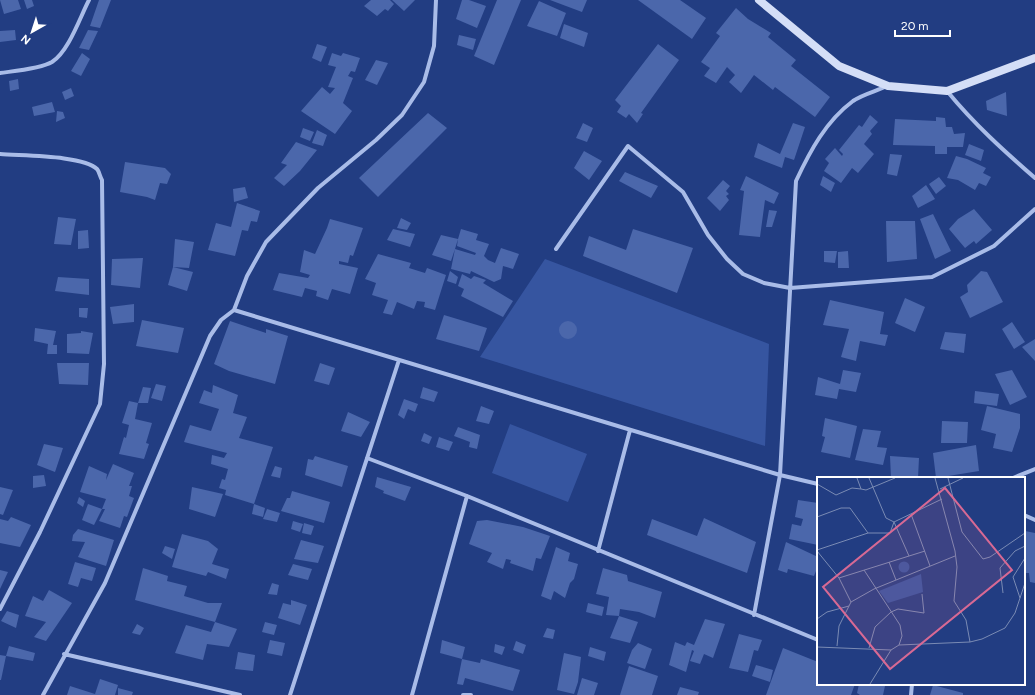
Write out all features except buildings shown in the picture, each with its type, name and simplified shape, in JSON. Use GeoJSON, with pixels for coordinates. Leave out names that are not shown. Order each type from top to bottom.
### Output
{"type":"FeatureCollection","features":[{"type":"Feature","properties":{"kind":"main road"},"geometry":{"type":"LineString","coordinates":[[759,0],[839,66],[888,86],[947,91],[1035,58]]}},
{"type":"Feature","properties":{"kind":"street"},"geometry":{"type":"LineString","coordinates":[[0,73],[30,68],[52,62],[65,49],[89,0]]}},
{"type":"Feature","properties":{"kind":"street"},"geometry":{"type":"LineString","coordinates":[[43,695],[64,654],[105,583],[210,336],[221,320],[234,310],[247,276],[266,242],[318,188],[376,140],[402,115],[424,82],[434,46],[436,0]]}},
{"type":"Feature","properties":{"kind":"street"},"geometry":{"type":"LineString","coordinates":[[754,615],[780,476],[796,181],[811,149],[832,120],[854,100],[888,86]]}},
{"type":"Feature","properties":{"kind":"street"},"geometry":{"type":"LineString","coordinates":[[947,91],[991,139],[1035,178]]}},
{"type":"Feature","properties":{"kind":"street"},"geometry":{"type":"LineString","coordinates":[[556,249],[628,146],[684,192],[708,234],[727,259],[743,274],[764,283],[790,288],[932,277],[994,246],[1035,209]]}},
{"type":"Feature","properties":{"kind":"street"},"geometry":{"type":"LineString","coordinates":[[0,154],[63,158],[87,163],[98,169],[102,180],[101,255],[104,364],[100,404],[40,532],[0,609]]}},
{"type":"Feature","properties":{"kind":"street"},"geometry":{"type":"LineString","coordinates":[[234,310],[780,476],[817,484]]}},
{"type":"Feature","properties":{"kind":"street"},"geometry":{"type":"LineString","coordinates":[[290,695],[399,360]]}},
{"type":"Feature","properties":{"kind":"street"},"geometry":{"type":"LineString","coordinates":[[598,551],[630,430]]}},
{"type":"Feature","properties":{"kind":"street"},"geometry":{"type":"LineString","coordinates":[[367,458],[467,496],[817,640]]}},
{"type":"Feature","properties":{"kind":"street"},"geometry":{"type":"LineString","coordinates":[[1015,477],[1035,469]]}},
{"type":"Feature","properties":{"kind":"street"},"geometry":{"type":"LineString","coordinates":[[412,695],[467,496]]}},
{"type":"Feature","properties":{"kind":"street"},"geometry":{"type":"LineString","coordinates":[[1025,515],[1035,520]]}},
{"type":"Feature","properties":{"kind":"street"},"geometry":{"type":"LineString","coordinates":[[64,654],[240,695]]}},
{"type":"Feature","properties":{"kind":"street"},"geometry":{"type":"LineString","coordinates":[[911,695],[912,685]]}},
{"type":"Feature","properties":{"kind":"street"},"geometry":{"type":"LineString","coordinates":[[463,695],[471,695]]}},
{"type":"Feature","properties":{"kind":"shaded area"},"geometry":{"type":"Polygon","coordinates":[[[545,259],[769,344],[765,446],[480,357],[545,259]]]}},
{"type":"Feature","properties":{"kind":"shaded area"},"geometry":{"type":"Polygon","coordinates":[[[510,424],[587,454],[568,502],[492,473],[510,424]]]}}]}
